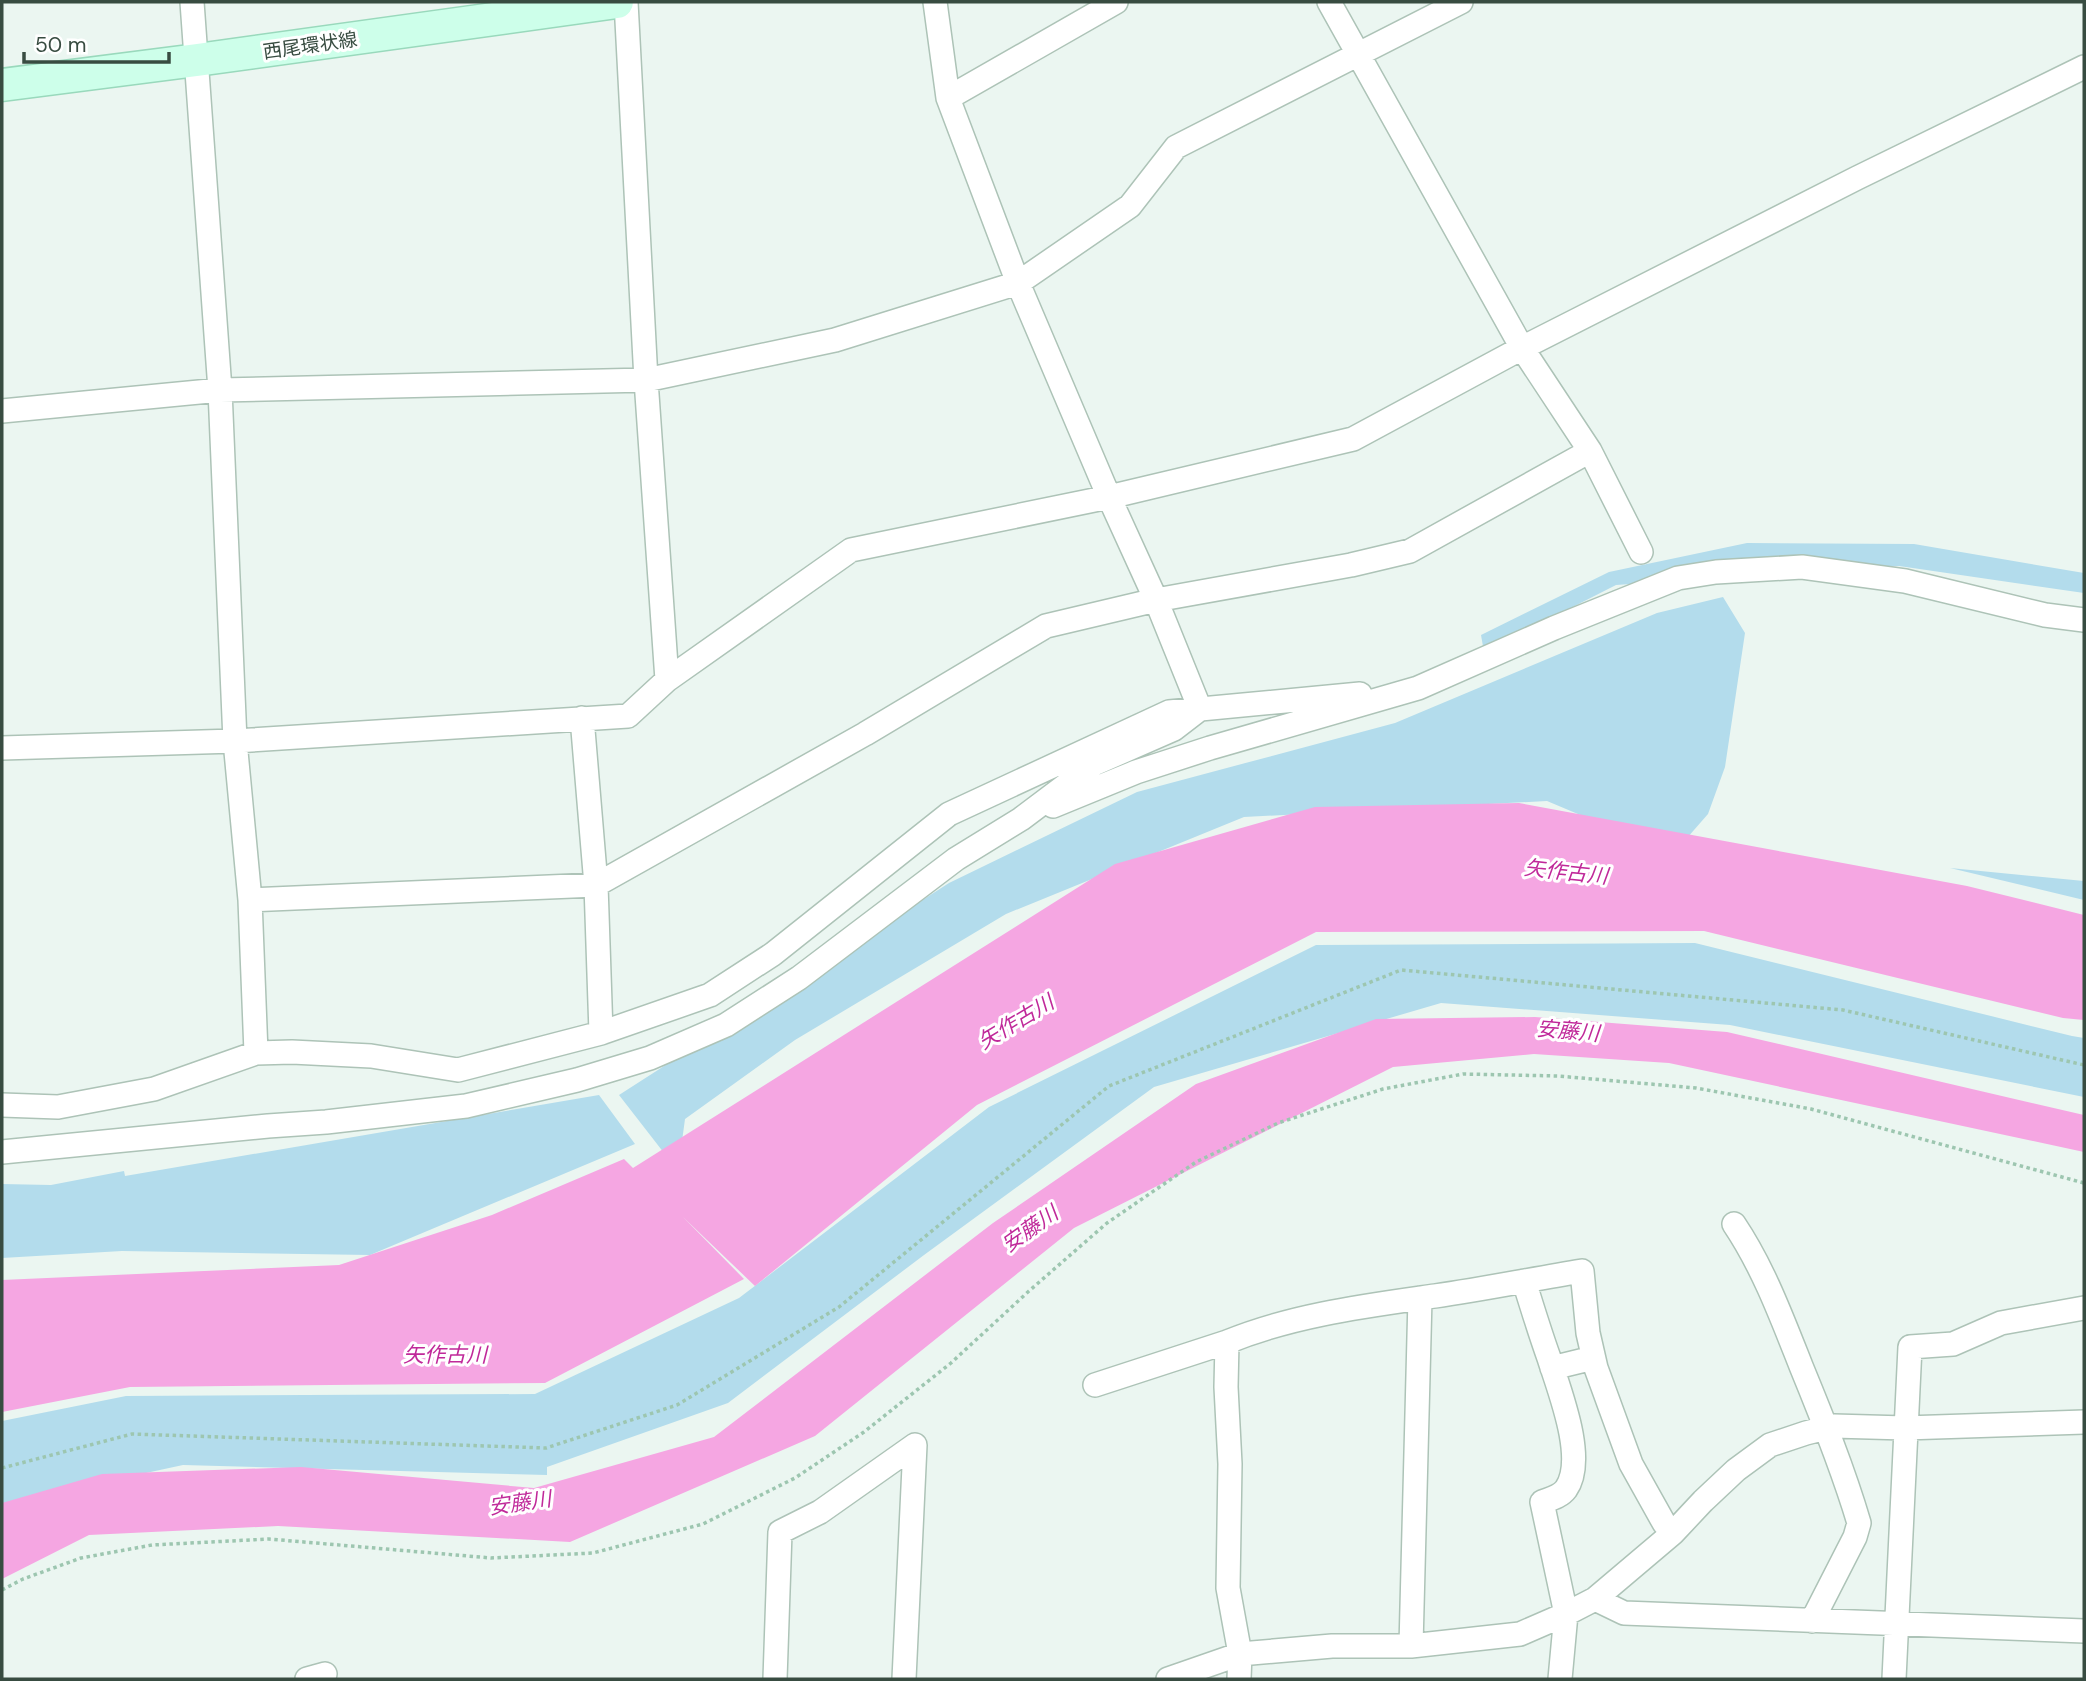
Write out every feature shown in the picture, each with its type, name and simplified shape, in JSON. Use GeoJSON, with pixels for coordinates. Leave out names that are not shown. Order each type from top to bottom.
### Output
{"type":"FeatureCollection","features":[{"type":"Feature","properties":{"kind":"main road","name":"西尾環状線"},"geometry":{"type":"LineString","coordinates":[[2,85],[617,2]]}},
{"type":"Feature","properties":{"kind":"street"},"geometry":{"type":"LineString","coordinates":[[192,2],[220,390],[235,741],[250,900],[256,1053]]}},
{"type":"Feature","properties":{"kind":"street"},"geometry":{"type":"LineString","coordinates":[[626,2],[646,380],[667,680]]}},
{"type":"Feature","properties":{"kind":"street"},"geometry":{"type":"LineString","coordinates":[[935,2],[948,98],[1018,283],[1156,600],[1200,709]]}},
{"type":"Feature","properties":{"kind":"street"},"geometry":{"type":"LineString","coordinates":[[948,98],[1116,2]]}},
{"type":"Feature","properties":{"kind":"street"},"geometry":{"type":"LineString","coordinates":[[1329,2],[1522,348],[1590,451],[1641,552]]}},
{"type":"Feature","properties":{"kind":"street"},"geometry":{"type":"LineString","coordinates":[[2,411],[220,390],[646,380],[835,340],[1018,283],[1130,206],[1176,147],[1461,2]]}},
{"type":"Feature","properties":{"kind":"street"},"geometry":{"type":"LineString","coordinates":[[2,748],[235,741],[628,716],[667,680],[851,551],[1109,497],[1353,439],[1522,348],[1857,178],[2084,67]]}},
{"type":"Feature","properties":{"kind":"street"},"geometry":{"type":"LineString","coordinates":[[250,900],[596,885],[864,734],[1046,626],[1156,600],[1351,565],[1410,551],[1590,451]]}},
{"type":"Feature","properties":{"kind":"street"},"geometry":{"type":"LineString","coordinates":[[1021,819],[1136,772],[1419,688],[1678,578],[1716,572],[1802,567],[1905,581],[2045,615],[2084,620]]}},
{"type":"Feature","properties":{"kind":"street"},"geometry":{"type":"LineString","coordinates":[[2,1105],[58,1107],[154,1089],[256,1053],[371,1056],[458,1070],[601,1032],[710,995],[773,954],[949,814],[1170,712],[1419,688]]}},
{"type":"Feature","properties":{"kind":"street"},"geometry":{"type":"LineString","coordinates":[[2,1152],[326,1122],[466,1106],[577,1080],[650,1058],[726,1025],[799,978],[956,859],[1021,819],[1094,764],[1174,729],[1200,709]]}},
{"type":"Feature","properties":{"kind":"street"},"geometry":{"type":"LineString","coordinates":[[582,718],[596,885],[601,1032]]}},
{"type":"Feature","properties":{"kind":"street"},"geometry":{"type":"LineString","coordinates":[[1734,1224],[1746,1242],[1785,1326],[1826,1428],[1859,1523],[1855,1537],[1812,1621]]}},
{"type":"Feature","properties":{"kind":"street"},"geometry":{"type":"LineString","coordinates":[[1096,1385],[1243,1335],[1310,1317],[1582,1271],[1587,1333],[1593,1358],[1631,1464],[1664,1523],[1673,1533]]}},
{"type":"Feature","properties":{"kind":"street"},"geometry":{"type":"LineString","coordinates":[[1524,1281],[1565,1407],[1574,1465],[1566,1489],[1556,1497],[1542,1502],[1566,1614],[1560,1679]]}},
{"type":"Feature","properties":{"kind":"street"},"geometry":{"type":"LineString","coordinates":[[1411,1647],[1420,1298]]}},
{"type":"Feature","properties":{"kind":"street"},"geometry":{"type":"LineString","coordinates":[[1894,1679],[1910,1347],[1953,1344],[2001,1323],[2084,1308]]}},
{"type":"Feature","properties":{"kind":"street"},"geometry":{"type":"LineString","coordinates":[[1227,1342],[1226,1387],[1230,1464],[1228,1588],[1240,1654],[1238,1679]]}},
{"type":"Feature","properties":{"kind":"street"},"geometry":{"type":"LineString","coordinates":[[1552,1367],[1593,1358]]}},
{"type":"Feature","properties":{"kind":"street"},"geometry":{"type":"LineString","coordinates":[[1168,1679],[1240,1654],[1332,1646],[1411,1647],[1520,1634],[1595,1599],[1673,1533],[1736,1470],[1770,1445],[1826,1428],[2084,1422]]}},
{"type":"Feature","properties":{"kind":"street"},"geometry":{"type":"LineString","coordinates":[[775,1679],[780,1532],[820,1512],[915,1445],[904,1679]]}},
{"type":"Feature","properties":{"kind":"street"},"geometry":{"type":"LineString","coordinates":[[1595,1599],[1624,1613],[2084,1631]]}},
{"type":"Feature","properties":{"kind":"path"},"geometry":{"type":"LineString","coordinates":[[2,1468],[132,1434],[546,1448],[677,1405],[839,1307],[1109,1086],[1401,970],[1843,1010],[2084,1065]]}},
{"type":"Feature","properties":{"kind":"path"},"geometry":{"type":"LineString","coordinates":[[2,1590],[23,1579],[80,1558],[152,1545],[269,1539],[491,1558],[593,1553],[703,1524],[795,1478],[864,1432],[951,1363],[1107,1223],[1196,1162],[1278,1123],[1383,1089],[1463,1074],[1558,1076],[1696,1088],[1811,1109],[2084,1184]]}},
{"type":"Feature","properties":{"kind":"shaded area"},"geometry":{"type":"Polygon","coordinates":[[[1747,543],[1914,544],[2084,573],[2084,593],[1899,566],[1616,585],[1484,652],[1481,635],[1609,572],[1747,543]]]}},
{"type":"Feature","properties":{"kind":"shaded area"},"geometry":{"type":"Polygon","coordinates":[[[1723,597],[1745,633],[1725,767],[1708,814],[1673,854],[1547,801],[1244,817],[1006,914],[795,1040],[685,1119],[678,1171],[619,1095],[949,883],[1137,792],[1395,723],[1657,613],[1723,597]]]}},
{"type":"Feature","properties":{"kind":"shaded area"},"geometry":{"type":"Polygon","coordinates":[[[1950,868],[2084,881],[2084,900],[1950,868]]]}},
{"type":"Feature","properties":{"kind":"shaded area"},"geometry":{"type":"Polygon","coordinates":[[[1695,943],[2084,1038],[2084,1097],[1730,1025],[1441,1003],[1154,1087],[728,1403],[547,1467],[547,1475],[183,1465],[2,1504],[2,1421],[126,1396],[535,1394],[739,1298],[989,1107],[1316,945],[1695,943]]]}},
{"type":"Feature","properties":{"kind":"shaded area"},"geometry":{"type":"Polygon","coordinates":[[[599,1095],[635,1144],[370,1255],[122,1251],[2,1258],[2,1184],[51,1185],[124,1171],[125,1176],[599,1095]]]}},
{"type":"Feature","properties":{"kind":"water","name":"矢作古川"},"geometry":{"type":"Polygon","coordinates":[[[1519,803],[1967,886],[2084,915],[2084,1020],[2063,1018],[1704,931],[1316,932],[977,1105],[755,1286],[683,1217],[744,1279],[545,1383],[130,1387],[2,1412],[2,1280],[339,1265],[492,1215],[624,1159],[633,1168],[1115,864],[1315,807],[1519,803]]]}},
{"type":"Feature","properties":{"kind":"water","name":"安藤川"},"geometry":{"type":"Polygon","coordinates":[[[1535,1017],[1727,1032],[2084,1115],[2084,1152],[1669,1063],[1534,1054],[1393,1067],[1074,1228],[815,1436],[570,1542],[278,1526],[89,1535],[2,1579],[2,1503],[102,1474],[301,1467],[534,1488],[714,1437],[993,1223],[1196,1084],[1376,1019],[1535,1017]]]}}]}
